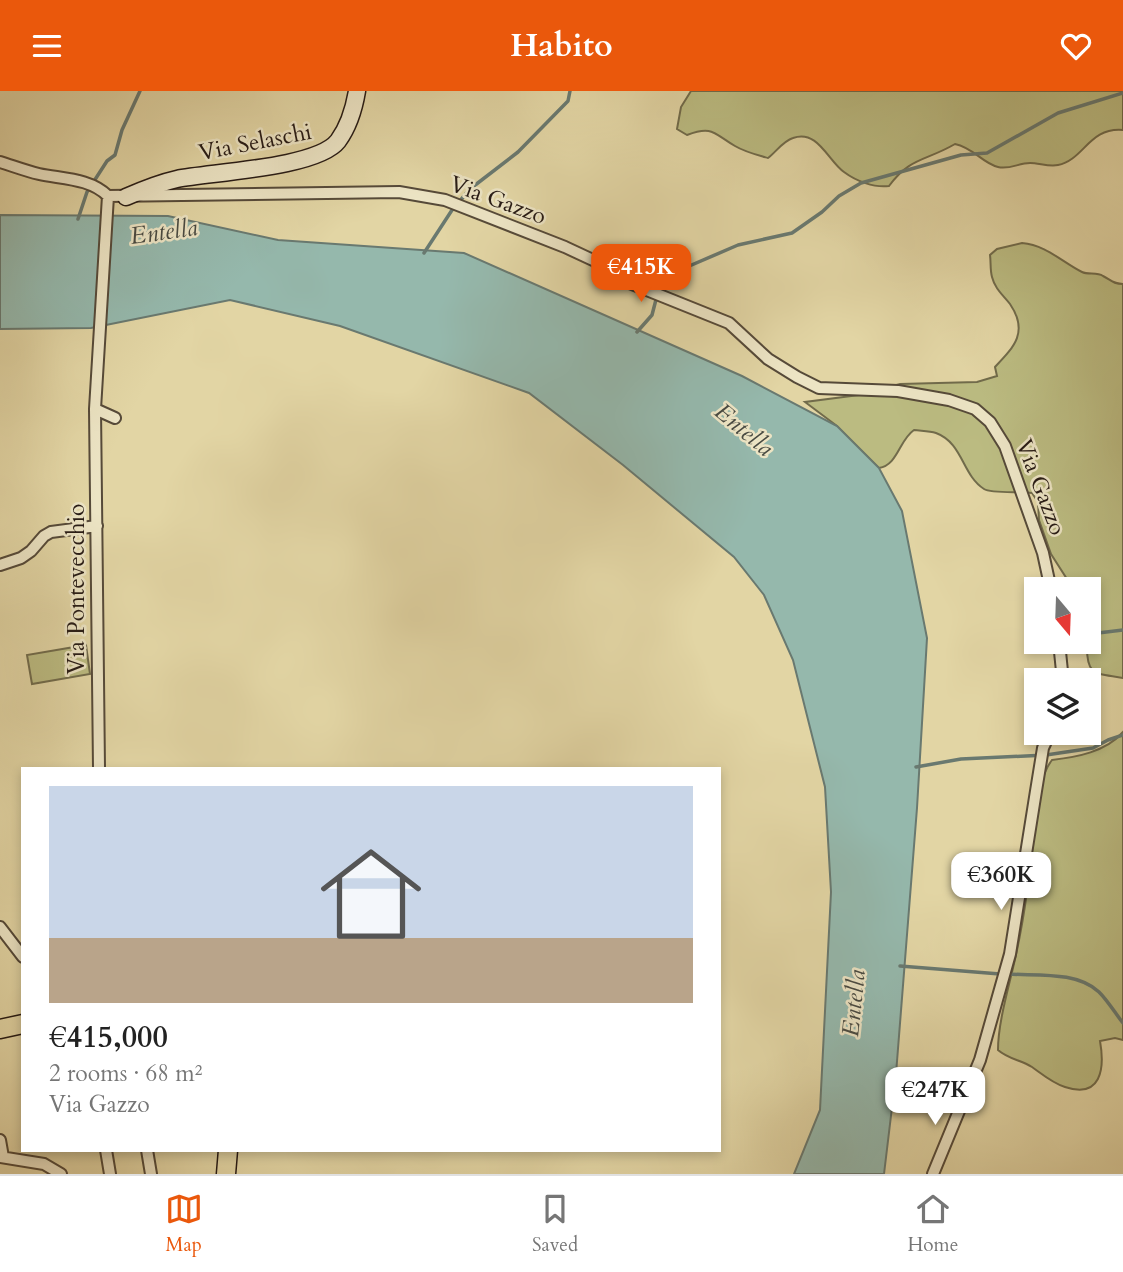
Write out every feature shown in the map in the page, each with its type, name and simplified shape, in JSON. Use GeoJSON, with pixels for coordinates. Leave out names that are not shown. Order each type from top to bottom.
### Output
{"type":"FeatureCollection","features":[{"type":"Feature","properties":{"kind":"main road"},"geometry":{"type":"LineString","coordinates":[[226,1174],[228,1152]]}},
{"type":"Feature","properties":{"kind":"street","name":"Via Selaschi"},"geometry":{"type":"LineString","coordinates":[[126,197],[176,179],[264,167],[327,151],[337,142],[353,113],[357,91]]}},
{"type":"Feature","properties":{"kind":"street"},"geometry":{"type":"LineString","coordinates":[[0,162],[97,186],[107,200]]}},
{"type":"Feature","properties":{"kind":"street","name":"Via Gazzo"},"geometry":{"type":"LineString","coordinates":[[107,200],[126,197],[399,192],[445,200],[565,247],[595,261],[612,276],[729,323],[768,359],[819,388],[898,391],[949,400],[975,409],[990,422],[1005,446],[1043,553],[1048,577]]}},
{"type":"Feature","properties":{"kind":"street","name":"Via Pontevecchio"},"geometry":{"type":"LineString","coordinates":[[99,767],[95,407],[107,200]]}},
{"type":"Feature","properties":{"kind":"street"},"geometry":{"type":"LineString","coordinates":[[95,407],[115,418]]}},
{"type":"Feature","properties":{"kind":"street"},"geometry":{"type":"LineString","coordinates":[[0,565],[21,558],[51,531],[97,526]]}},
{"type":"Feature","properties":{"kind":"street"},"geometry":{"type":"LineString","coordinates":[[933,1174],[980,1060],[1010,954],[1044,745]]}},
{"type":"Feature","properties":{"kind":"street"},"geometry":{"type":"LineString","coordinates":[[0,927],[21,954]]}},
{"type":"Feature","properties":{"kind":"street"},"geometry":{"type":"LineString","coordinates":[[0,1140],[1,1157],[44,1164],[61,1174]]}},
{"type":"Feature","properties":{"kind":"street"},"geometry":{"type":"LineString","coordinates":[[106,1152],[110,1174]]}},
{"type":"Feature","properties":{"kind":"street"},"geometry":{"type":"LineString","coordinates":[[147,1152],[150,1174]]}},
{"type":"Feature","properties":{"kind":"green space"},"geometry":{"type":"Polygon","coordinates":[[[691,91],[1123,91],[1123,130],[1102,133],[1067,162],[1055,165],[1030,163],[998,167],[955,144],[911,164],[889,186],[877,186],[844,172],[822,147],[802,136],[789,139],[768,158],[743,150],[713,132],[703,131],[687,135],[677,129],[681,107],[691,91]]]}},
{"type":"Feature","properties":{"kind":"green space"},"geometry":{"type":"Polygon","coordinates":[[[1022,243],[1031,244],[1082,272],[1101,275],[1114,283],[1123,284],[1123,678],[1101,674],[1101,668],[1091,668],[1088,663],[1087,655],[1101,655],[1101,577],[1066,577],[1051,554],[1039,520],[1038,502],[1032,493],[984,489],[971,476],[952,444],[931,432],[914,430],[890,462],[879,468],[837,426],[805,402],[859,395],[900,384],[977,382],[997,376],[995,367],[1013,346],[1019,331],[1016,314],[993,281],[990,255],[997,249],[1022,243]]]}},
{"type":"Feature","properties":{"kind":"green space"},"geometry":{"type":"Polygon","coordinates":[[[86,645],[90,674],[32,684],[27,655],[86,645]]]}},
{"type":"Feature","properties":{"kind":"green space"},"geometry":{"type":"Polygon","coordinates":[[[1123,732],[1123,1040],[1115,1038],[1100,1041],[1102,1062],[1098,1079],[1086,1089],[1077,1090],[1056,1083],[998,1050],[1000,1026],[1023,918],[1037,806],[1045,773],[1052,760],[1100,749],[1123,732]]]}},
{"type":"Feature","properties":{"kind":"water","name":"Entella"},"geometry":{"type":"Polygon","coordinates":[[[0,215],[168,216],[278,240],[464,253],[742,376],[837,426],[879,468],[902,511],[927,638],[896,1074],[884,1174],[794,1174],[820,1110],[831,892],[825,787],[793,660],[764,595],[734,557],[623,465],[529,393],[340,326],[230,300],[91,328],[0,329],[0,215]]]}},
{"type":"Feature","properties":{"kind":"waterway"},"geometry":{"type":"LineString","coordinates":[[78,219],[87,192],[107,161],[115,155],[122,130],[140,91]]}},
{"type":"Feature","properties":{"kind":"waterway"},"geometry":{"type":"LineString","coordinates":[[459,202],[470,189],[518,152],[568,101],[570,91]]}},
{"type":"Feature","properties":{"kind":"waterway"},"geometry":{"type":"LineString","coordinates":[[637,332],[652,315],[659,288],[680,270],[738,245],[792,233],[839,196],[861,183],[961,155],[987,153],[1058,113],[1123,93]]}},
{"type":"Feature","properties":{"kind":"waterway"},"geometry":{"type":"LineString","coordinates":[[424,253],[454,207]]}},
{"type":"Feature","properties":{"kind":"waterway"},"geometry":{"type":"LineString","coordinates":[[1101,633],[1123,630]]}},
{"type":"Feature","properties":{"kind":"waterway"},"geometry":{"type":"LineString","coordinates":[[916,767],[961,759],[1046,755],[1093,748],[1123,735]]}},
{"type":"Feature","properties":{"kind":"waterway"},"geometry":{"type":"LineString","coordinates":[[900,966],[1000,974]]}},
{"type":"Feature","properties":{"kind":"waterway"},"geometry":{"type":"LineString","coordinates":[[1008,974],[1056,976],[1090,985],[1099,992],[1123,1023]]}}]}
